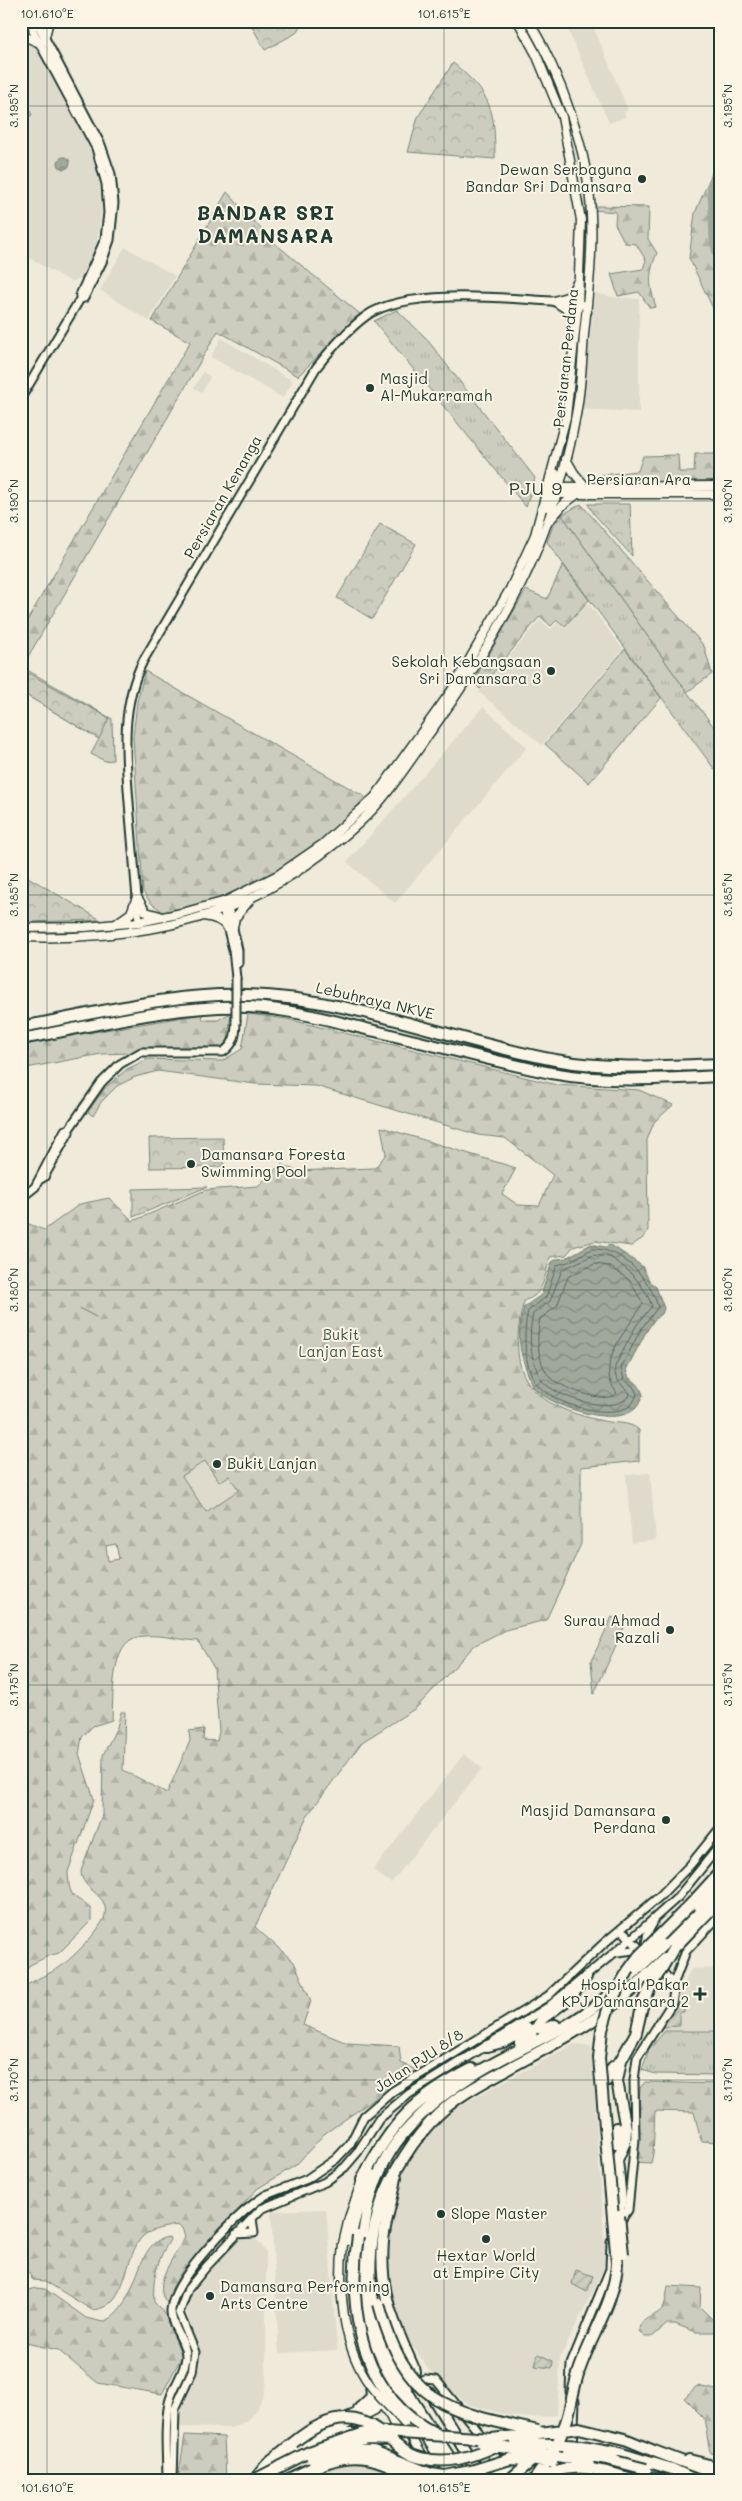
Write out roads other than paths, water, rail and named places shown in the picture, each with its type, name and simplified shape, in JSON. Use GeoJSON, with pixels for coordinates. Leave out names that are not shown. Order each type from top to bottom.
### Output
{"type":"FeatureCollection","features":[{"type":"Feature","properties":{"kind":"highway","name":"Lebuhraya NKVE"},"geometry":{"type":"LineString","coordinates":[[21,1027],[180,998],[246,994],[300,999],[555,1060],[638,1067],[721,1064]]}},
{"type":"Feature","properties":{"kind":"highway","name":"Lebuhraya NKVE"},"geometry":{"type":"LineString","coordinates":[[21,1039],[179,1011],[249,1007],[311,1015],[509,1064],[568,1075],[603,1079],[721,1076]]}},
{"type":"Feature","properties":{"kind":"highway"},"geometry":{"type":"LineString","coordinates":[[534,2480],[547,2464],[559,2441],[578,2372],[617,2276],[599,2058],[605,2019],[617,1987],[634,1964],[721,1872]]}},
{"type":"Feature","properties":{"kind":"highway"},"geometry":{"type":"LineString","coordinates":[[464,2480],[389,2358],[375,2317],[370,2260],[372,2239],[380,2205],[397,2168],[417,2137],[444,2107],[575,2033],[632,1991],[641,1974],[663,1945],[721,1885]]}},
{"type":"Feature","properties":{"kind":"highway"},"geometry":{"type":"LineString","coordinates":[[586,1977],[570,1998],[539,2021],[537,2027],[539,2030],[548,2028],[641,1974],[674,1949],[721,1899]]}},
{"type":"Feature","properties":{"kind":"highway"},"geometry":{"type":"LineString","coordinates":[[617,2227],[621,2200],[617,2160],[625,2142],[626,2129],[617,2081],[621,2060],[636,2033],[641,2009],[650,1988],[674,1949]]}},
{"type":"Feature","properties":{"kind":"highway"},"geometry":{"type":"LineString","coordinates":[[383,2398],[370,2380],[356,2346],[350,2317],[347,2274],[348,2253],[351,2234],[365,2187],[383,2159],[414,2121],[440,2098],[466,2080],[595,2008],[621,1984]]}},
{"type":"Feature","properties":{"kind":"highway"},"geometry":{"type":"LineString","coordinates":[[362,2180],[391,2130],[416,2104],[449,2082],[531,2037],[533,2032],[527,2029],[503,2042],[487,2046]]}},
{"type":"Feature","properties":{"kind":"highway"},"geometry":{"type":"LineString","coordinates":[[492,2058],[541,2039]]}},
{"type":"Feature","properties":{"kind":"highway"},"geometry":{"type":"LineString","coordinates":[[540,2480],[552,2467],[566,2442],[584,2374],[623,2276],[623,2252],[606,2081],[613,2067],[621,2060]]}},
{"type":"Feature","properties":{"kind":"highway"},"geometry":{"type":"LineString","coordinates":[[616,2128],[616,2143],[625,2142]]}},
{"type":"Feature","properties":{"kind":"highway"},"geometry":{"type":"LineString","coordinates":[[391,2150],[367,2204],[358,2236],[354,2262],[353,2285],[358,2323],[368,2357],[380,2380],[404,2411],[428,2430],[445,2437],[582,2460],[589,2464]]}},
{"type":"Feature","properties":{"kind":"highway"},"geometry":{"type":"LineString","coordinates":[[397,2168],[384,2232],[383,2266],[385,2294],[390,2316],[413,2367],[413,2380],[424,2384],[454,2429],[483,2480]]}},
{"type":"Feature","properties":{"kind":"highway"},"geometry":{"type":"LineString","coordinates":[[376,2186],[367,2221],[361,2262],[362,2294],[372,2340],[392,2382],[455,2480]]}},
{"type":"Feature","properties":{"kind":"highway"},"geometry":{"type":"LineString","coordinates":[[370,2260],[378,2304],[386,2332],[404,2368],[428,2393],[444,2404],[468,2415],[580,2441],[690,2480]]}},
{"type":"Feature","properties":{"kind":"highway"},"geometry":{"type":"LineString","coordinates":[[359,2410],[372,2397],[370,2380]]}},
{"type":"Feature","properties":{"kind":"highway"},"geometry":{"type":"LineString","coordinates":[[259,2477],[268,2463],[308,2430],[324,2422],[348,2419],[369,2424],[415,2456],[450,2461]]}},
{"type":"Feature","properties":{"kind":"highway"},"geometry":{"type":"LineString","coordinates":[[259,2477],[311,2451],[371,2431],[492,2439],[579,2428],[625,2439],[661,2480]]}},
{"type":"Feature","properties":{"kind":"highway"},"geometry":{"type":"LineString","coordinates":[[259,2477],[319,2453],[352,2443],[380,2439],[394,2440],[422,2453],[445,2480]]}},
{"type":"Feature","properties":{"kind":"highway"},"geometry":{"type":"LineString","coordinates":[[488,2442],[494,2455],[497,2477]]}},
{"type":"Feature","properties":{"kind":"highway"},"geometry":{"type":"LineString","coordinates":[[394,2480],[408,2468],[468,2458],[503,2443],[582,2446],[615,2452]]}},
{"type":"Feature","properties":{"kind":"highway"},"geometry":{"type":"LineString","coordinates":[[271,2480],[312,2459],[341,2450],[363,2450],[383,2454],[431,2474],[452,2475],[510,2459],[589,2464],[721,2468]]}},
{"type":"Feature","properties":{"kind":"highway"},"geometry":{"type":"LineString","coordinates":[[509,2480],[524,2466],[555,2450],[579,2452],[713,2480]]}},
{"type":"Feature","properties":{"kind":"highway"},"geometry":{"type":"LineString","coordinates":[[287,2480],[323,2463],[339,2458],[358,2457],[376,2459],[412,2478]]}},
{"type":"Feature","properties":{"kind":"highway"},"geometry":{"type":"LineString","coordinates":[[497,2477],[510,2465],[522,2464]]}},
{"type":"Feature","properties":{"kind":"highway"},"geometry":{"type":"LineString","coordinates":[[540,2480],[562,2468],[646,2465],[721,2476]]}},
{"type":"Feature","properties":{"kind":"highway"},"geometry":{"type":"LineString","coordinates":[[646,2465],[672,2469],[695,2480]]}},
{"type":"Feature","properties":{"kind":"highway"},"geometry":{"type":"LineString","coordinates":[[469,2480],[479,2469]]}},
{"type":"Feature","properties":{"kind":"main road"},"geometry":{"type":"LineString","coordinates":[[21,25],[28,21]]}},
{"type":"Feature","properties":{"kind":"main road"},"geometry":{"type":"LineString","coordinates":[[21,35],[42,41],[49,21]]}},
{"type":"Feature","properties":{"kind":"main road","name":"Persiaran Perdana"},"geometry":{"type":"LineString","coordinates":[[21,937],[83,936],[154,927],[200,916],[225,905],[278,875],[330,837],[375,797],[452,690],[510,588],[535,535],[566,417],[578,303],[581,220],[562,117],[536,54],[518,21]]}},
{"type":"Feature","properties":{"kind":"main road","name":"Persiaran Perdana"},"geometry":{"type":"LineString","coordinates":[[21,928],[85,928],[139,922],[250,899],[281,882],[326,850],[380,802],[464,683],[516,594],[547,525],[576,418],[587,312],[591,215],[582,157],[571,112],[544,48],[529,21]]}},
{"type":"Feature","properties":{"kind":"main road"},"geometry":{"type":"LineString","coordinates":[[554,301],[563,299],[573,292],[579,273]]}},
{"type":"Feature","properties":{"kind":"main road"},"geometry":{"type":"LineString","coordinates":[[554,301],[572,315],[576,329]]}},
{"type":"Feature","properties":{"kind":"main road"},"geometry":{"type":"LineString","coordinates":[[535,535],[557,490],[563,430]]}},
{"type":"Feature","properties":{"kind":"main road"},"geometry":{"type":"LineString","coordinates":[[566,459],[574,473],[586,487]]}},
{"type":"Feature","properties":{"kind":"main road","name":"Persiaran Ara"},"geometry":{"type":"LineString","coordinates":[[557,490],[577,494],[707,490],[721,486]]}},
{"type":"Feature","properties":{"kind":"main road","name":"Persiaran Ara"},"geometry":{"type":"LineString","coordinates":[[557,490],[586,487],[707,490],[721,494]]}},
{"type":"Feature","properties":{"kind":"main road"},"geometry":{"type":"LineString","coordinates":[[547,525],[563,505],[577,494]]}},
{"type":"Feature","properties":{"kind":"main road"},"geometry":{"type":"LineString","coordinates":[[436,712],[464,683],[474,650]]}},
{"type":"Feature","properties":{"kind":"main road"},"geometry":{"type":"LineString","coordinates":[[137,896],[146,912],[152,915],[166,916]]}},
{"type":"Feature","properties":{"kind":"main road"},"geometry":{"type":"LineString","coordinates":[[113,924],[131,913],[137,896]]}},
{"type":"Feature","properties":{"kind":"main road"},"geometry":{"type":"LineString","coordinates":[[200,916],[218,919],[230,928],[235,918],[250,899]]}},
{"type":"Feature","properties":{"kind":"main road"},"geometry":{"type":"LineString","coordinates":[[362,2180],[349,2218],[341,2261],[347,2331],[363,2374],[377,2394],[404,2424],[436,2480]]}},
{"type":"Feature","properties":{"kind":"main road"},"geometry":{"type":"LineString","coordinates":[[271,2480],[317,2444],[375,2410],[383,2398]]}},
{"type":"Feature","properties":{"kind":"main road"},"geometry":{"type":"LineString","coordinates":[[383,2398],[411,2460],[425,2480]]}},
{"type":"Feature","properties":{"kind":"main road"},"geometry":{"type":"LineString","coordinates":[[317,2444],[343,2434],[357,2433],[370,2436],[411,2460]]}},
{"type":"Feature","properties":{"kind":"main road"},"geometry":{"type":"LineString","coordinates":[[248,2480],[259,2477]]}},
{"type":"Feature","properties":{"kind":"street"},"geometry":{"type":"LineString","coordinates":[[21,398],[80,299],[84,298],[98,271],[110,240],[114,203],[112,182],[101,145],[42,41],[34,21]]}},
{"type":"Feature","properties":{"kind":"street"},"geometry":{"type":"LineString","coordinates":[[578,303],[586,298],[588,290]]}},
{"type":"Feature","properties":{"kind":"street","name":"Persiaran Kenanga"},"geometry":{"type":"LineString","coordinates":[[139,922],[125,730],[128,704],[134,682],[143,661],[316,368],[337,342],[368,315],[396,302],[442,296],[578,303]]}},
{"type":"Feature","properties":{"kind":"street"},"geometry":{"type":"LineString","coordinates":[[578,303],[585,306],[587,312]]}},
{"type":"Feature","properties":{"kind":"street"},"geometry":{"type":"LineString","coordinates":[[39,1180],[44,1177],[69,1129],[101,1083],[120,1064],[141,1052],[223,1052],[231,1046],[234,1040],[236,1021],[236,968],[225,905]]}},
{"type":"Feature","properties":{"kind":"street"},"geometry":{"type":"LineString","coordinates":[[125,931],[139,922],[142,925],[154,927]]}},
{"type":"Feature","properties":{"kind":"street"},"geometry":{"type":"LineString","coordinates":[[21,1198],[35,1187],[56,1145],[65,1130],[69,1129]]}},
{"type":"Feature","properties":{"kind":"street"},"geometry":{"type":"LineString","coordinates":[[44,1168],[54,1160],[56,1145]]}},
{"type":"Feature","properties":{"kind":"street","name":"Jalan PJU 8/8"},"geometry":{"type":"LineString","coordinates":[[167,2480],[168,2404],[184,2368],[186,2355],[172,2320],[173,2301],[177,2289],[187,2274],[248,2208],[266,2195],[306,2179],[336,2159],[350,2144],[364,2116],[393,2091],[548,1996],[660,1896],[691,1864],[721,1827]]}},
{"type":"Feature","properties":{"kind":"street","name":"Jalan PJU 8/8"},"geometry":{"type":"LineString","coordinates":[[173,2480],[175,2409],[192,2372],[195,2352],[178,2313],[188,2289],[235,2234],[261,2209],[325,2182],[345,2167],[357,2153],[379,2119],[421,2085],[548,2007],[586,1977],[657,1917],[693,1880],[721,1844]]}},
{"type":"Feature","properties":{"kind":"street"},"geometry":{"type":"LineString","coordinates":[[673,1985],[686,1951],[721,1914]]}},
{"type":"Feature","properties":{"kind":"street"},"geometry":{"type":"LineString","coordinates":[[646,1954],[648,1932],[657,1917]]}},
{"type":"Feature","properties":{"kind":"street"},"geometry":{"type":"LineString","coordinates":[[621,1929],[646,1954]]}},
{"type":"Feature","properties":{"kind":"street"},"geometry":{"type":"LineString","coordinates":[[616,1952],[634,1950],[646,1954]]}},
{"type":"Feature","properties":{"kind":"street"},"geometry":{"type":"LineString","coordinates":[[556,2466],[562,2460],[567,2447],[571,2364],[616,2269],[617,2227],[628,2210],[635,2139],[634,2080],[637,2058],[672,2003],[674,1991],[673,1985],[663,1972]]}},
{"type":"Feature","properties":{"kind":"street"},"geometry":{"type":"LineString","coordinates":[[219,2238],[226,2236],[235,2227],[244,2226],[243,2221],[248,2208]]}},
{"type":"Feature","properties":{"kind":"street"},"geometry":{"type":"LineString","coordinates":[[235,2234],[254,2233],[252,2218]]}},
{"type":"Feature","properties":{"kind":"street"},"geometry":{"type":"LineString","coordinates":[[573,2480],[575,2402],[588,2342],[607,2287],[611,2239]]}},
{"type":"Feature","properties":{"kind":"street"},"geometry":{"type":"LineString","coordinates":[[413,2380],[436,2380],[488,2442],[522,2464],[573,2466]]}},
{"type":"Feature","properties":{"kind":"street"},"geometry":{"type":"LineString","coordinates":[[259,2477],[359,2410],[383,2398]]}},
{"type":"Feature","properties":{"kind":"street"},"geometry":{"type":"LineString","coordinates":[[567,2447],[573,2466]]}},
{"type":"Feature","properties":{"kind":"water"},"geometry":{"type":"Polygon","coordinates":[[[62,157],[66,157],[70,163],[66,169],[62,169],[58,165],[58,161],[62,157]]]}},
{"type":"Feature","properties":{"kind":"water"},"geometry":{"type":"Polygon","coordinates":[[[591,1244],[605,1247],[611,1245],[642,1266],[650,1282],[656,1287],[664,1308],[662,1314],[654,1320],[646,1332],[626,1370],[629,1378],[636,1383],[643,1395],[636,1408],[627,1414],[599,1416],[584,1413],[554,1402],[542,1395],[531,1383],[520,1349],[520,1325],[524,1307],[541,1295],[552,1262],[557,1259],[566,1258],[591,1244]]]}},
{"type":"Feature","properties":{"kind":"waterway"},"geometry":{"type":"LineString","coordinates":[[721,167],[712,186],[714,241],[721,269]]}},
{"type":"Feature","properties":{"kind":"waterway"},"geometry":{"type":"LineString","coordinates":[[79,1308],[96,1317]]}},
{"type":"Feature","properties":{"kind":"place","name":"Dewan Serbaguna Bandar Sri Damansara"},"geometry":{"type":"Point","coordinates":[642,179]}},
{"type":"Feature","properties":{"kind":"place","name":"Masjid Al-Mukarramah"},"geometry":{"type":"Point","coordinates":[370,388]}},
{"type":"Feature","properties":{"kind":"place","name":"Sekolah Kebangsaan Sri Damansara 3"},"geometry":{"type":"Point","coordinates":[551,671]}},
{"type":"Feature","properties":{"kind":"place","name":"Damansara Foresta Swimming Pool"},"geometry":{"type":"Point","coordinates":[191,1164]}},
{"type":"Feature","properties":{"kind":"place","name":"Bukit Lanjan"},"geometry":{"type":"Point","coordinates":[217,1464]}},
{"type":"Feature","properties":{"kind":"place","name":"Surau Ahmad Razali"},"geometry":{"type":"Point","coordinates":[670,1630]}},
{"type":"Feature","properties":{"kind":"place","name":"Masjid Damansara Perdana"},"geometry":{"type":"Point","coordinates":[666,1820]}},
{"type":"Feature","properties":{"kind":"place","name":"Hospital Pakar KPJ Damansara 2"},"geometry":{"type":"Point","coordinates":[700,1994]}},
{"type":"Feature","properties":{"kind":"place","name":"Slope Master"},"geometry":{"type":"Point","coordinates":[441,2214]}},
{"type":"Feature","properties":{"kind":"place","name":"Hextar World at Empire City"},"geometry":{"type":"Point","coordinates":[486,2239]}},
{"type":"Feature","properties":{"kind":"place","name":"Damansara Performing Arts Centre"},"geometry":{"type":"Point","coordinates":[210,2296]}},
{"type":"Feature","properties":{"kind":"district","name":"BANDAR SRI DAMANSARA"},"geometry":{"type":"Point","coordinates":[266,224]}},
{"type":"Feature","properties":{"kind":"district","name":"PJU 9"},"geometry":{"type":"Point","coordinates":[536,489]}},
{"type":"Feature","properties":{"kind":"park label","name":"Bukit Lanjan East"},"geometry":{"type":"Point","coordinates":[341,1344]}}]}
